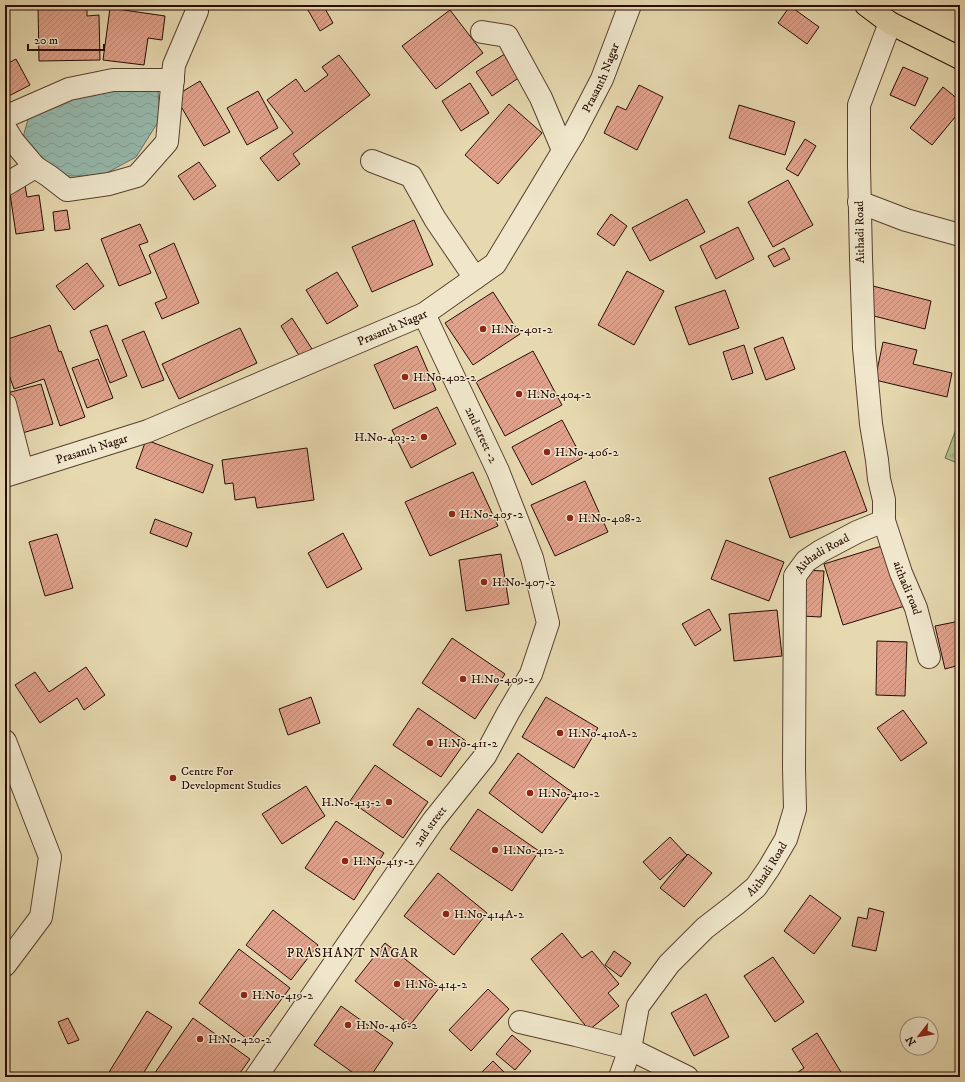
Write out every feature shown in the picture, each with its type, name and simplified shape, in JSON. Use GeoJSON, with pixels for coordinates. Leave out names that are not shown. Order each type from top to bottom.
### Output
{"type":"FeatureCollection","features":[{"type":"Feature","properties":{"kind":"main road"},"geometry":{"type":"LineString","coordinates":[[866,5],[890,23],[960,58]]}},
{"type":"Feature","properties":{"kind":"street"},"geometry":{"type":"LineString","coordinates":[[5,128],[35,167],[67,190],[109,184],[137,176],[167,142],[174,65],[197,11],[195,5]]}},
{"type":"Feature","properties":{"kind":"street","name":"Prasanth Nagar"},"geometry":{"type":"LineString","coordinates":[[13,473],[148,431],[424,314],[495,264],[563,150],[602,79],[630,5]]}},
{"type":"Feature","properties":{"kind":"street","name":"Aithadi Road"},"geometry":{"type":"LineString","coordinates":[[620,1077],[630,1049],[638,1006],[669,964],[705,928],[756,888],[786,839],[795,809],[795,576],[806,561],[821,551],[857,532],[884,521],[884,500],[878,479],[864,348],[860,258],[859,105],[890,23]]}},
{"type":"Feature","properties":{"kind":"street"},"geometry":{"type":"LineString","coordinates":[[482,32],[507,36],[541,98],[563,150]]}},
{"type":"Feature","properties":{"kind":"street"},"geometry":{"type":"LineString","coordinates":[[5,117],[69,89],[114,80],[172,80]]}},
{"type":"Feature","properties":{"kind":"street"},"geometry":{"type":"LineString","coordinates":[[372,161],[411,176],[435,219],[475,278]]}},
{"type":"Feature","properties":{"kind":"street"},"geometry":{"type":"LineString","coordinates":[[5,185],[35,167]]}},
{"type":"Feature","properties":{"kind":"street"},"geometry":{"type":"LineString","coordinates":[[860,202],[906,220],[960,234]]}},
{"type":"Feature","properties":{"kind":"street","name":"2nd street -2"},"geometry":{"type":"LineString","coordinates":[[424,314],[498,471],[532,558]]}},
{"type":"Feature","properties":{"kind":"street"},"geometry":{"type":"LineString","coordinates":[[5,404],[13,473]]}},
{"type":"Feature","properties":{"kind":"street","name":"aithadi road"},"geometry":{"type":"LineString","coordinates":[[884,521],[901,573],[916,608],[929,657]]}},
{"type":"Feature","properties":{"kind":"street","name":"2nd street"},"geometry":{"type":"LineString","coordinates":[[256,1077],[433,821],[485,756],[531,674],[548,623],[532,558]]}},
{"type":"Feature","properties":{"kind":"street"},"geometry":{"type":"LineString","coordinates":[[5,741],[50,857],[41,917],[5,965]]}},
{"type":"Feature","properties":{"kind":"street"},"geometry":{"type":"LineString","coordinates":[[520,1022],[630,1049],[687,1077]]}},
{"type":"Feature","properties":{"kind":"green space"},"geometry":{"type":"Polygon","coordinates":[[[960,419],[960,464],[945,458],[960,419]]]}},
{"type":"Feature","properties":{"kind":"water"},"geometry":{"type":"Polygon","coordinates":[[[157,77],[160,119],[136,157],[101,176],[49,176],[23,137],[32,105],[157,77]]]}},
{"type":"Feature","properties":{"kind":"building"},"geometry":{"type":"Polygon","coordinates":[[[38,5],[87,5],[87,16],[99,15],[100,60],[39,61],[38,5]]]}},
{"type":"Feature","properties":{"kind":"building"},"geometry":{"type":"Polygon","coordinates":[[[305,5],[323,5],[333,23],[320,31],[305,5]]]}},
{"type":"Feature","properties":{"kind":"building"},"geometry":{"type":"Polygon","coordinates":[[[790,6],[819,27],[807,44],[778,23],[790,6]]]}},
{"type":"Feature","properties":{"kind":"building"},"geometry":{"type":"Polygon","coordinates":[[[110,8],[165,16],[162,40],[148,38],[144,65],[103,60],[110,8]]]}},
{"type":"Feature","properties":{"kind":"building"},"geometry":{"type":"Polygon","coordinates":[[[450,10],[483,53],[436,89],[402,46],[450,10]]]}},
{"type":"Feature","properties":{"kind":"building"},"geometry":{"type":"Polygon","coordinates":[[[508,52],[523,75],[492,96],[476,72],[508,52]]]}},
{"type":"Feature","properties":{"kind":"building"},"geometry":{"type":"Polygon","coordinates":[[[339,55],[370,95],[293,154],[300,164],[278,181],[260,158],[293,133],[267,100],[296,79],[305,92],[328,75],[322,67],[339,55]]]}},
{"type":"Feature","properties":{"kind":"building"},"geometry":{"type":"Polygon","coordinates":[[[16,59],[30,85],[5,98],[5,65],[16,59]]]}},
{"type":"Feature","properties":{"kind":"building"},"geometry":{"type":"Polygon","coordinates":[[[903,67],[928,78],[915,106],[890,95],[903,67]]]}},
{"type":"Feature","properties":{"kind":"building"},"geometry":{"type":"Polygon","coordinates":[[[200,81],[230,132],[204,146],[175,96],[200,81]]]}},
{"type":"Feature","properties":{"kind":"building"},"geometry":{"type":"Polygon","coordinates":[[[470,83],[489,113],[461,131],[442,101],[470,83]]]}},
{"type":"Feature","properties":{"kind":"building"},"geometry":{"type":"Polygon","coordinates":[[[639,85],[663,97],[637,150],[604,133],[617,106],[626,110],[639,85]]]}},
{"type":"Feature","properties":{"kind":"building"},"geometry":{"type":"Polygon","coordinates":[[[943,87],[960,101],[960,111],[932,145],[910,128],[943,87]]]}},
{"type":"Feature","properties":{"kind":"building"},"geometry":{"type":"Polygon","coordinates":[[[258,91],[278,128],[247,145],[227,108],[258,91]]]}},
{"type":"Feature","properties":{"kind":"building"},"geometry":{"type":"Polygon","coordinates":[[[509,104],[542,133],[498,184],[465,155],[509,104]]]}},
{"type":"Feature","properties":{"kind":"building"},"geometry":{"type":"Polygon","coordinates":[[[739,105],[795,122],[785,155],[729,138],[739,105]]]}},
{"type":"Feature","properties":{"kind":"building"},"geometry":{"type":"Polygon","coordinates":[[[805,139],[816,146],[798,176],[786,169],[805,139]]]}},
{"type":"Feature","properties":{"kind":"building"},"geometry":{"type":"Polygon","coordinates":[[[199,162],[216,186],[194,200],[178,176],[199,162]]]}},
{"type":"Feature","properties":{"kind":"building"},"geometry":{"type":"Polygon","coordinates":[[[788,180],[813,225],[773,247],[748,202],[788,180]]]}},
{"type":"Feature","properties":{"kind":"building"},"geometry":{"type":"Polygon","coordinates":[[[25,185],[27,197],[39,195],[44,230],[16,234],[9,187],[25,185]]]}},
{"type":"Feature","properties":{"kind":"building"},"geometry":{"type":"Polygon","coordinates":[[[687,199],[705,232],[650,261],[632,228],[687,199]]]}},
{"type":"Feature","properties":{"kind":"building"},"geometry":{"type":"Polygon","coordinates":[[[67,210],[70,229],[55,231],[53,212],[67,210]]]}},
{"type":"Feature","properties":{"kind":"building"},"geometry":{"type":"Polygon","coordinates":[[[611,214],[627,226],[614,246],[597,234],[611,214]]]}},
{"type":"Feature","properties":{"kind":"building"},"geometry":{"type":"Polygon","coordinates":[[[414,220],[433,265],[372,292],[352,247],[414,220]]]}},
{"type":"Feature","properties":{"kind":"building"},"geometry":{"type":"Polygon","coordinates":[[[140,224],[148,242],[139,245],[151,273],[119,286],[101,239],[140,224]]]}},
{"type":"Feature","properties":{"kind":"building"},"geometry":{"type":"Polygon","coordinates":[[[738,227],[754,259],[716,279],[700,246],[738,227]]]}},
{"type":"Feature","properties":{"kind":"building"},"geometry":{"type":"Polygon","coordinates":[[[174,243],[199,303],[162,319],[155,303],[167,298],[149,255],[174,243]]]}},
{"type":"Feature","properties":{"kind":"building"},"geometry":{"type":"Polygon","coordinates":[[[784,248],[790,259],[774,267],[768,256],[784,248]]]}},
{"type":"Feature","properties":{"kind":"building"},"geometry":{"type":"Polygon","coordinates":[[[87,263],[104,286],[74,310],[56,286],[87,263]]]}},
{"type":"Feature","properties":{"kind":"building"},"geometry":{"type":"Polygon","coordinates":[[[627,271],[664,291],[634,345],[598,325],[627,271]]]}},
{"type":"Feature","properties":{"kind":"building"},"geometry":{"type":"Polygon","coordinates":[[[337,272],[358,306],[327,324],[306,290],[337,272]]]}},
{"type":"Feature","properties":{"kind":"building"},"geometry":{"type":"Polygon","coordinates":[[[873,286],[931,301],[925,329],[866,314],[873,286]]]}},
{"type":"Feature","properties":{"kind":"building"},"geometry":{"type":"Polygon","coordinates":[[[725,290],[739,328],[689,345],[675,307],[725,290]]]}},
{"type":"Feature","properties":{"kind":"building","name":"H.No-401-2"},"geometry":{"type":"Polygon","coordinates":[[[493,292],[520,334],[473,365],[445,323],[493,292]]]}},
{"type":"Feature","properties":{"kind":"building"},"geometry":{"type":"Polygon","coordinates":[[[292,318],[312,349],[300,357],[281,326],[292,318]]]}},
{"type":"Feature","properties":{"kind":"building"},"geometry":{"type":"Polygon","coordinates":[[[50,325],[85,417],[60,426],[44,379],[14,389],[5,363],[5,340],[50,325]]]}},
{"type":"Feature","properties":{"kind":"building"},"geometry":{"type":"Polygon","coordinates":[[[107,325],[127,376],[110,383],[90,331],[107,325]]]}},
{"type":"Feature","properties":{"kind":"building"},"geometry":{"type":"Polygon","coordinates":[[[240,328],[257,363],[179,399],[162,364],[240,328]]]}},
{"type":"Feature","properties":{"kind":"building"},"geometry":{"type":"Polygon","coordinates":[[[144,331],[164,380],[142,388],[122,340],[144,331]]]}},
{"type":"Feature","properties":{"kind":"building"},"geometry":{"type":"Polygon","coordinates":[[[783,337],[795,369],[766,380],[754,348],[783,337]]]}},
{"type":"Feature","properties":{"kind":"building"},"geometry":{"type":"Polygon","coordinates":[[[883,342],[917,350],[913,364],[952,373],[947,397],[875,380],[883,342]]]}},
{"type":"Feature","properties":{"kind":"building"},"geometry":{"type":"Polygon","coordinates":[[[744,345],[753,373],[732,380],[723,352],[744,345]]]}},
{"type":"Feature","properties":{"kind":"building","name":"H.No-402-2"},"geometry":{"type":"Polygon","coordinates":[[[417,346],[436,390],[394,409],[374,365],[417,346]]]}},
{"type":"Feature","properties":{"kind":"building","name":"H.No-404-2"},"geometry":{"type":"Polygon","coordinates":[[[533,351],[562,405],[505,436],[476,382],[533,351]]]}},
{"type":"Feature","properties":{"kind":"building"},"geometry":{"type":"Polygon","coordinates":[[[98,359],[113,398],[87,408],[72,368],[98,359]]]}},
{"type":"Feature","properties":{"kind":"building"},"geometry":{"type":"Polygon","coordinates":[[[41,384],[53,424],[19,434],[7,393],[41,384]]]}},
{"type":"Feature","properties":{"kind":"building","name":"H.No-403-2"},"geometry":{"type":"Polygon","coordinates":[[[437,407],[456,444],[411,468],[392,430],[437,407]]]}},
{"type":"Feature","properties":{"kind":"building","name":"H.No-406-2"},"geometry":{"type":"Polygon","coordinates":[[[562,420],[582,458],[532,485],[512,447],[562,420]]]}},
{"type":"Feature","properties":{"kind":"building"},"geometry":{"type":"Polygon","coordinates":[[[146,440],[213,465],[203,493],[136,468],[146,440]]]}},
{"type":"Feature","properties":{"kind":"building"},"geometry":{"type":"Polygon","coordinates":[[[307,448],[314,500],[257,508],[255,497],[235,500],[233,483],[225,484],[222,460],[307,448]]]}},
{"type":"Feature","properties":{"kind":"building"},"geometry":{"type":"Polygon","coordinates":[[[845,451],[867,511],[790,538],[769,478],[845,451]]]}},
{"type":"Feature","properties":{"kind":"building","name":"H.No-405-2"},"geometry":{"type":"Polygon","coordinates":[[[473,472],[498,526],[430,556],[405,502],[473,472]]]}},
{"type":"Feature","properties":{"kind":"building","name":"H.No-408-2"},"geometry":{"type":"Polygon","coordinates":[[[585,481],[608,532],[555,556],[531,505],[585,481]]]}},
{"type":"Feature","properties":{"kind":"building"},"geometry":{"type":"Polygon","coordinates":[[[155,519],[192,533],[187,547],[150,533],[155,519]]]}},
{"type":"Feature","properties":{"kind":"building"},"geometry":{"type":"Polygon","coordinates":[[[343,533],[362,569],[327,588],[308,553],[343,533]]]}},
{"type":"Feature","properties":{"kind":"building"},"geometry":{"type":"Polygon","coordinates":[[[57,534],[73,588],[45,596],[29,542],[57,534]]]}},
{"type":"Feature","properties":{"kind":"building"},"geometry":{"type":"Polygon","coordinates":[[[726,540],[784,562],[769,601],[711,579],[726,540]]]}},
{"type":"Feature","properties":{"kind":"building"},"geometry":{"type":"Polygon","coordinates":[[[885,545],[905,606],[843,625],[824,564],[885,545]]]}},
{"type":"Feature","properties":{"kind":"building","name":"H.No-407-2"},"geometry":{"type":"Polygon","coordinates":[[[501,554],[509,604],[466,611],[459,560],[501,554]]]}},
{"type":"Feature","properties":{"kind":"building"},"geometry":{"type":"Polygon","coordinates":[[[804,570],[824,571],[821,617],[801,616],[804,570]]]}},
{"type":"Feature","properties":{"kind":"building"},"geometry":{"type":"Polygon","coordinates":[[[709,609],[721,630],[695,646],[682,624],[709,609]]]}},
{"type":"Feature","properties":{"kind":"building"},"geometry":{"type":"Polygon","coordinates":[[[777,610],[782,656],[734,661],[729,614],[777,610]]]}},
{"type":"Feature","properties":{"kind":"building"},"geometry":{"type":"Polygon","coordinates":[[[960,621],[960,665],[945,669],[935,626],[960,621]]]}},
{"type":"Feature","properties":{"kind":"building","name":"H.No-409-2"},"geometry":{"type":"Polygon","coordinates":[[[452,638],[505,674],[475,719],[422,683],[452,638]]]}},
{"type":"Feature","properties":{"kind":"building"},"geometry":{"type":"Polygon","coordinates":[[[877,641],[907,642],[905,696],[876,695],[877,641]]]}},
{"type":"Feature","properties":{"kind":"building"},"geometry":{"type":"Polygon","coordinates":[[[86,667],[105,695],[84,710],[77,698],[40,723],[15,685],[35,672],[49,692],[86,667]]]}},
{"type":"Feature","properties":{"kind":"building"},"geometry":{"type":"Polygon","coordinates":[[[311,697],[320,723],[288,735],[279,709],[311,697]]]}},
{"type":"Feature","properties":{"kind":"building","name":"H.No-410A-2"},"geometry":{"type":"Polygon","coordinates":[[[546,697],[598,728],[574,768],[522,737],[546,697]]]}},
{"type":"Feature","properties":{"kind":"building","name":"H.No-411-2"},"geometry":{"type":"Polygon","coordinates":[[[418,708],[466,741],[441,777],[393,745],[418,708]]]}},
{"type":"Feature","properties":{"kind":"building"},"geometry":{"type":"Polygon","coordinates":[[[903,710],[927,743],[901,761],[877,728],[903,710]]]}},
{"type":"Feature","properties":{"kind":"building","name":"H.No-410-2"},"geometry":{"type":"Polygon","coordinates":[[[518,753],[572,792],[542,833],[489,793],[518,753]]]}},
{"type":"Feature","properties":{"kind":"building","name":"H.No-413-2"},"geometry":{"type":"Polygon","coordinates":[[[375,765],[428,802],[403,838],[350,801],[375,765]]]}},
{"type":"Feature","properties":{"kind":"building"},"geometry":{"type":"Polygon","coordinates":[[[306,786],[325,816],[282,844],[262,814],[306,786]]]}},
{"type":"Feature","properties":{"kind":"building","name":"H.No-412-2"},"geometry":{"type":"Polygon","coordinates":[[[478,809],[539,851],[512,891],[450,849],[478,809]]]}},
{"type":"Feature","properties":{"kind":"building","name":"H.No-415-2"},"geometry":{"type":"Polygon","coordinates":[[[336,821],[384,853],[354,900],[305,868],[336,821]]]}},
{"type":"Feature","properties":{"kind":"building"},"geometry":{"type":"Polygon","coordinates":[[[670,837],[687,855],[660,880],[643,862],[670,837]]]}},
{"type":"Feature","properties":{"kind":"building"},"geometry":{"type":"Polygon","coordinates":[[[688,854],[712,873],[684,907],[660,888],[688,854]]]}},
{"type":"Feature","properties":{"kind":"building","name":"H.No-414A-2"},"geometry":{"type":"Polygon","coordinates":[[[438,873],[487,913],[454,955],[404,916],[438,873]]]}},
{"type":"Feature","properties":{"kind":"building"},"geometry":{"type":"Polygon","coordinates":[[[810,895],[841,918],[814,954],[784,931],[810,895]]]}},
{"type":"Feature","properties":{"kind":"building"},"geometry":{"type":"Polygon","coordinates":[[[869,908],[884,912],[876,951],[852,946],[858,917],[867,919],[869,908]]]}},
{"type":"Feature","properties":{"kind":"building"},"geometry":{"type":"Polygon","coordinates":[[[273,910],[318,945],[291,980],[246,945],[273,910]]]}},
{"type":"Feature","properties":{"kind":"building"},"geometry":{"type":"Polygon","coordinates":[[[562,933],[582,958],[592,951],[619,984],[608,993],[619,1006],[589,1030],[531,959],[562,933]]]}},
{"type":"Feature","properties":{"kind":"building","name":"H.No-414-2"},"geometry":{"type":"Polygon","coordinates":[[[385,943],[440,987],[410,1025],[355,981],[385,943]]]}},
{"type":"Feature","properties":{"kind":"building","name":"H.No-419-2"},"geometry":{"type":"Polygon","coordinates":[[[239,949],[290,988],[250,1041],[199,1003],[239,949]]]}},
{"type":"Feature","properties":{"kind":"building"},"geometry":{"type":"Polygon","coordinates":[[[614,951],[631,963],[621,977],[605,965],[614,951]]]}},
{"type":"Feature","properties":{"kind":"building"},"geometry":{"type":"Polygon","coordinates":[[[773,957],[804,1002],[775,1022],[744,976],[773,957]]]}},
{"type":"Feature","properties":{"kind":"building"},"geometry":{"type":"Polygon","coordinates":[[[488,989],[509,1009],[471,1051],[449,1030],[488,989]]]}},
{"type":"Feature","properties":{"kind":"building"},"geometry":{"type":"Polygon","coordinates":[[[706,994],[729,1037],[694,1056],[671,1013],[706,994]]]}},
{"type":"Feature","properties":{"kind":"building","name":"H.No-416-2"},"geometry":{"type":"Polygon","coordinates":[[[341,1006],[393,1043],[370,1077],[359,1077],[314,1045],[341,1006]]]}},
{"type":"Feature","properties":{"kind":"building"},"geometry":{"type":"Polygon","coordinates":[[[147,1011],[172,1027],[141,1077],[106,1077],[147,1011]]]}},
{"type":"Feature","properties":{"kind":"building"},"geometry":{"type":"Polygon","coordinates":[[[68,1018],[79,1040],[68,1044],[58,1022],[68,1018]]]}},
{"type":"Feature","properties":{"kind":"building","name":"H.No-420-2"},"geometry":{"type":"Polygon","coordinates":[[[193,1018],[250,1059],[237,1077],[152,1077],[193,1018]]]}},
{"type":"Feature","properties":{"kind":"building"},"geometry":{"type":"Polygon","coordinates":[[[817,1033],[844,1077],[792,1077],[804,1068],[792,1049],[817,1033]]]}},
{"type":"Feature","properties":{"kind":"building"},"geometry":{"type":"Polygon","coordinates":[[[512,1035],[531,1051],[515,1070],[496,1054],[512,1035]]]}},
{"type":"Feature","properties":{"kind":"building"},"geometry":{"type":"Polygon","coordinates":[[[493,1061],[504,1072],[499,1077],[484,1077],[480,1074],[493,1061]]]}},
{"type":"Feature","properties":{"kind":"place","name":"H.No-401-2"},"geometry":{"type":"Point","coordinates":[483,329]}},
{"type":"Feature","properties":{"kind":"place","name":"H.No-402-2"},"geometry":{"type":"Point","coordinates":[405,377]}},
{"type":"Feature","properties":{"kind":"place","name":"H.No-404-2"},"geometry":{"type":"Point","coordinates":[519,394]}},
{"type":"Feature","properties":{"kind":"place","name":"H.No-403-2"},"geometry":{"type":"Point","coordinates":[424,437]}},
{"type":"Feature","properties":{"kind":"place","name":"H.No-406-2"},"geometry":{"type":"Point","coordinates":[547,452]}},
{"type":"Feature","properties":{"kind":"place","name":"H.No-405-2"},"geometry":{"type":"Point","coordinates":[452,514]}},
{"type":"Feature","properties":{"kind":"place","name":"H.No-408-2"},"geometry":{"type":"Point","coordinates":[570,518]}},
{"type":"Feature","properties":{"kind":"place","name":"H.No-407-2"},"geometry":{"type":"Point","coordinates":[484,582]}},
{"type":"Feature","properties":{"kind":"place","name":"H.No-409-2"},"geometry":{"type":"Point","coordinates":[463,679]}},
{"type":"Feature","properties":{"kind":"place","name":"H.No-410A-2"},"geometry":{"type":"Point","coordinates":[560,733]}},
{"type":"Feature","properties":{"kind":"place","name":"H.No-411-2"},"geometry":{"type":"Point","coordinates":[430,743]}},
{"type":"Feature","properties":{"kind":"place","name":"Centre For Development Studies"},"geometry":{"type":"Point","coordinates":[173,778]}},
{"type":"Feature","properties":{"kind":"place","name":"H.No-410-2"},"geometry":{"type":"Point","coordinates":[530,793]}},
{"type":"Feature","properties":{"kind":"place","name":"H.No-413-2"},"geometry":{"type":"Point","coordinates":[389,802]}},
{"type":"Feature","properties":{"kind":"place","name":"H.No-412-2"},"geometry":{"type":"Point","coordinates":[495,850]}},
{"type":"Feature","properties":{"kind":"place","name":"H.No-415-2"},"geometry":{"type":"Point","coordinates":[345,861]}},
{"type":"Feature","properties":{"kind":"place","name":"H.No-414A-2"},"geometry":{"type":"Point","coordinates":[446,914]}},
{"type":"Feature","properties":{"kind":"place","name":"H.No-414-2"},"geometry":{"type":"Point","coordinates":[397,984]}},
{"type":"Feature","properties":{"kind":"place","name":"H.No-419-2"},"geometry":{"type":"Point","coordinates":[244,995]}},
{"type":"Feature","properties":{"kind":"place","name":"H.No-416-2"},"geometry":{"type":"Point","coordinates":[348,1025]}},
{"type":"Feature","properties":{"kind":"place","name":"H.No-420-2"},"geometry":{"type":"Point","coordinates":[200,1039]}},
{"type":"Feature","properties":{"kind":"district","name":"PRASHANT NAGAR"},"geometry":{"type":"Point","coordinates":[353,953]}}]}
